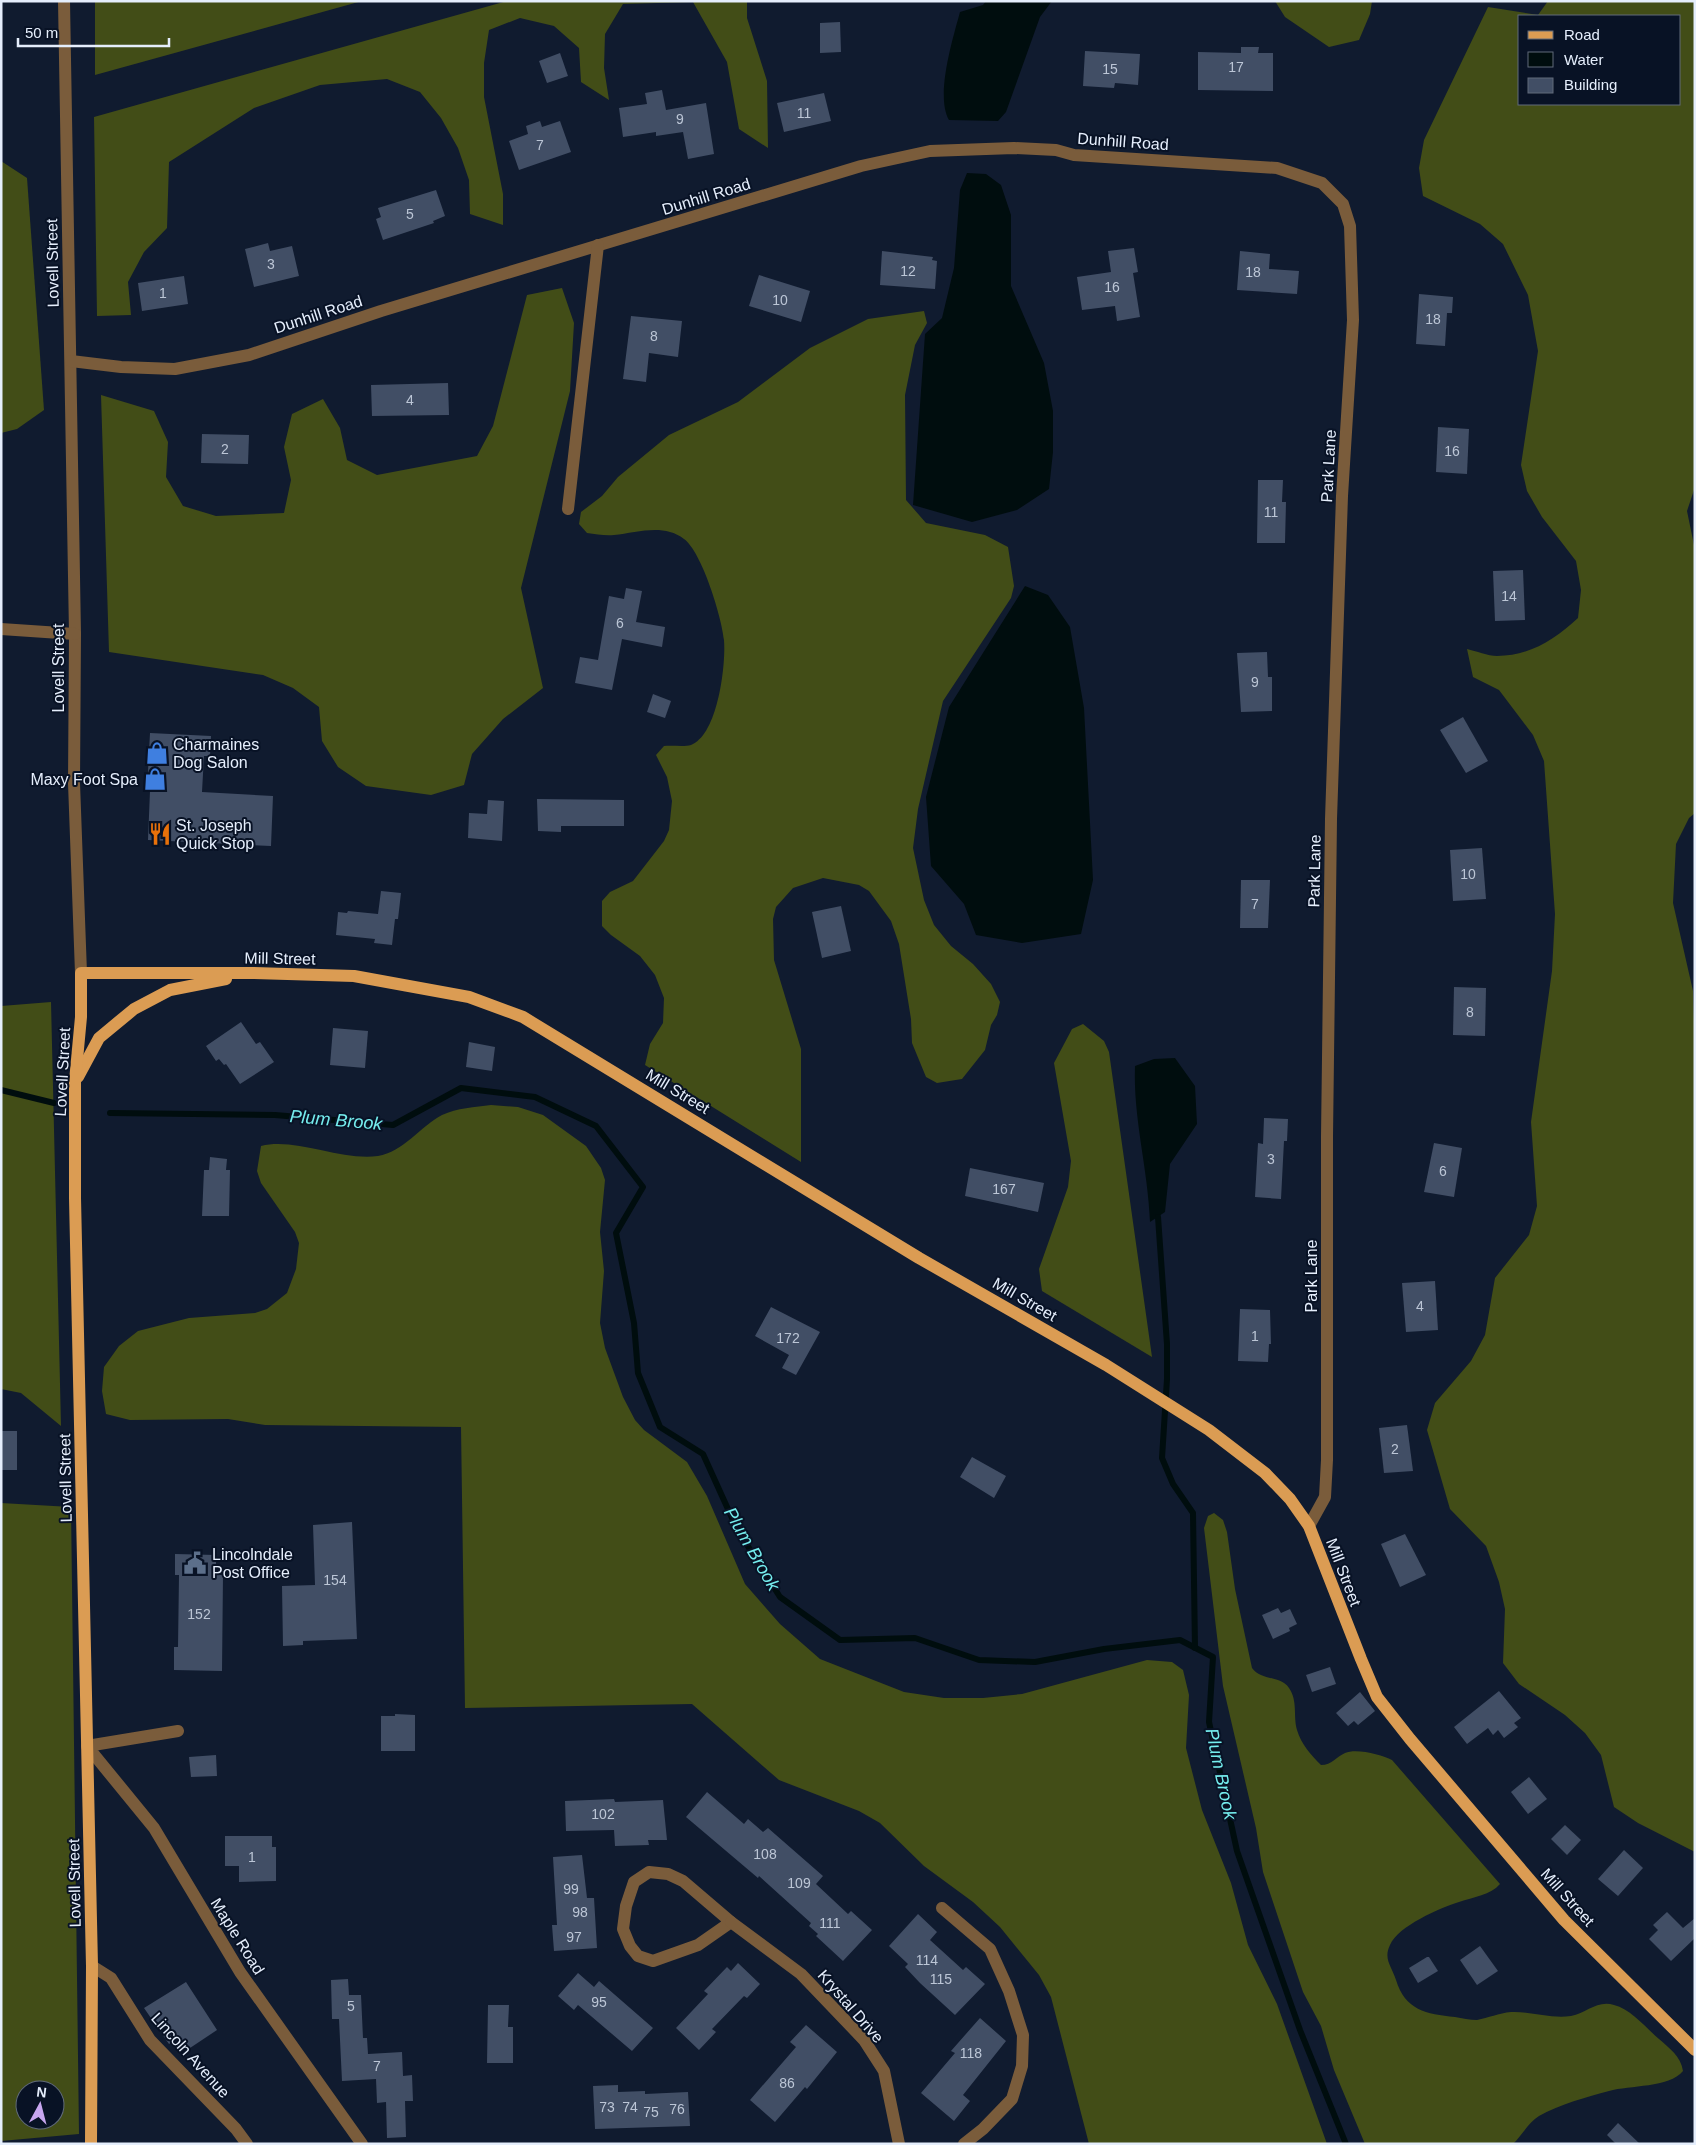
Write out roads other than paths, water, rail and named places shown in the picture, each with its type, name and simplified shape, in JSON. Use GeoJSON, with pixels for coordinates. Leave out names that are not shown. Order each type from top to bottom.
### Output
{"type":"FeatureCollection","features":[{"type":"Feature","properties":{"kind":"main road","name":"Mill Street"},"geometry":{"type":"LineString","coordinates":[[81,973],[252,973],[354,976],[469,996],[523,1017],[919,1258],[1106,1365],[1208,1430],[1265,1473],[1290,1499],[1309,1526],[1377,1696],[1410,1739],[1564,1920],[1695,2050]]}},
{"type":"Feature","properties":{"kind":"main road","name":"Lovell Street"},"geometry":{"type":"LineString","coordinates":[[81,973],[81,1017],[75,1081],[75,1198],[92,1966],[91,2144]]}},
{"type":"Feature","properties":{"kind":"main road"},"geometry":{"type":"LineString","coordinates":[[75,1081],[99,1038],[134,1009],[170,990],[252,973]]}},
{"type":"Feature","properties":{"kind":"street","name":"Lovell Street"},"geometry":{"type":"LineString","coordinates":[[64,1],[75,634],[74,783],[81,973]]}},
{"type":"Feature","properties":{"kind":"street","name":"Dunhill Road"},"geometry":{"type":"LineString","coordinates":[[70,361],[121,367],[175,369],[249,355],[381,311],[861,166],[930,151],[988,148],[1056,150],[1074,155],[1277,168],[1322,183],[1343,204],[1346,214]]}},
{"type":"Feature","properties":{"kind":"street","name":"Park Lane"},"geometry":{"type":"LineString","coordinates":[[1309,1526],[1325,1497],[1327,1460],[1327,1137],[1331,819],[1342,496],[1353,320],[1350,226],[1346,214]]}},
{"type":"Feature","properties":{"kind":"street"},"geometry":{"type":"LineString","coordinates":[[568,509],[598,245]]}},
{"type":"Feature","properties":{"kind":"street"},"geometry":{"type":"LineString","coordinates":[[1,629],[75,634]]}},
{"type":"Feature","properties":{"kind":"street"},"geometry":{"type":"LineString","coordinates":[[87,1746],[178,1731]]}},
{"type":"Feature","properties":{"kind":"street","name":"Maple Road"},"geometry":{"type":"LineString","coordinates":[[87,1746],[154,1828],[240,1972],[362,2144]]}},
{"type":"Feature","properties":{"kind":"street","name":"Krystal Drive"},"geometry":{"type":"LineString","coordinates":[[731,1922],[698,1945],[653,1961],[638,1956],[630,1946],[623,1929],[626,1906],[634,1882],[649,1872],[668,1874],[684,1881],[731,1922],[801,1974],[864,2040],[884,2071],[899,2144]]}},
{"type":"Feature","properties":{"kind":"street"},"geometry":{"type":"LineString","coordinates":[[942,1908],[990,1949],[1008,1991],[1023,2035],[1022,2066],[1012,2099],[964,2144]]}},
{"type":"Feature","properties":{"kind":"street","name":"Lincoln Avenue"},"geometry":{"type":"LineString","coordinates":[[92,1966],[111,1978],[150,2040],[236,2128],[247,2144]]}},
{"type":"Feature","properties":{"kind":"water"},"geometry":{"type":"Polygon","coordinates":[[[986,1],[1052,1],[1040,17],[1006,112],[998,121],[949,120],[945,110],[944,82],[960,12],[983,5],[986,1]]]}},
{"type":"Feature","properties":{"kind":"water"},"geometry":{"type":"Polygon","coordinates":[[[967,173],[986,174],[1001,185],[1011,215],[1011,286],[1044,363],[1053,411],[1053,452],[1049,489],[1017,510],[972,522],[913,505],[925,334],[942,318],[954,268],[960,190],[967,173]]]}},
{"type":"Feature","properties":{"kind":"water"},"geometry":{"type":"Polygon","coordinates":[[[1025,586],[1048,595],[1070,627],[1084,708],[1093,880],[1081,934],[1022,943],[976,935],[964,904],[931,866],[926,797],[949,707],[1025,586]]]}},
{"type":"Feature","properties":{"kind":"water"},"geometry":{"type":"Polygon","coordinates":[[[1175,1058],[1195,1086],[1197,1124],[1170,1164],[1165,1212],[1150,1222],[1147,1183],[1136,1105],[1135,1066],[1154,1059],[1175,1058]]]}},
{"type":"Feature","properties":{"kind":"waterway","name":"Plum Brook"},"geometry":{"type":"LineString","coordinates":[[110,1113],[275,1115],[393,1125],[461,1088],[535,1097],[596,1126],[643,1187],[616,1233],[634,1323],[638,1373],[660,1427],[703,1454],[737,1529],[780,1597],[840,1640],[915,1638],[979,1660],[1035,1662],[1104,1649],[1180,1640],[1213,1657],[1209,1722],[1237,1851],[1300,2030],[1346,2144]]}},
{"type":"Feature","properties":{"kind":"waterway","name":"Plum Brook"},"geometry":{"type":"LineString","coordinates":[[1,1090],[54,1103]]}},
{"type":"Feature","properties":{"kind":"waterway"},"geometry":{"type":"LineString","coordinates":[[1158,1217],[1167,1344],[1167,1379],[1162,1458],[1173,1484],[1193,1513],[1195,1648]]}},
{"type":"Feature","properties":{"kind":"place","name":"Charmaines Dog Salon"},"geometry":{"type":"Point","coordinates":[157,753]}},
{"type":"Feature","properties":{"kind":"place","name":"Maxy Foot Spa"},"geometry":{"type":"Point","coordinates":[155,779]}},
{"type":"Feature","properties":{"kind":"place","name":"St. Joseph Quick Stop"},"geometry":{"type":"Point","coordinates":[160,834]}},
{"type":"Feature","properties":{"kind":"place","name":"Lincolndale Post Office"},"geometry":{"type":"Point","coordinates":[195,1563]}}]}
